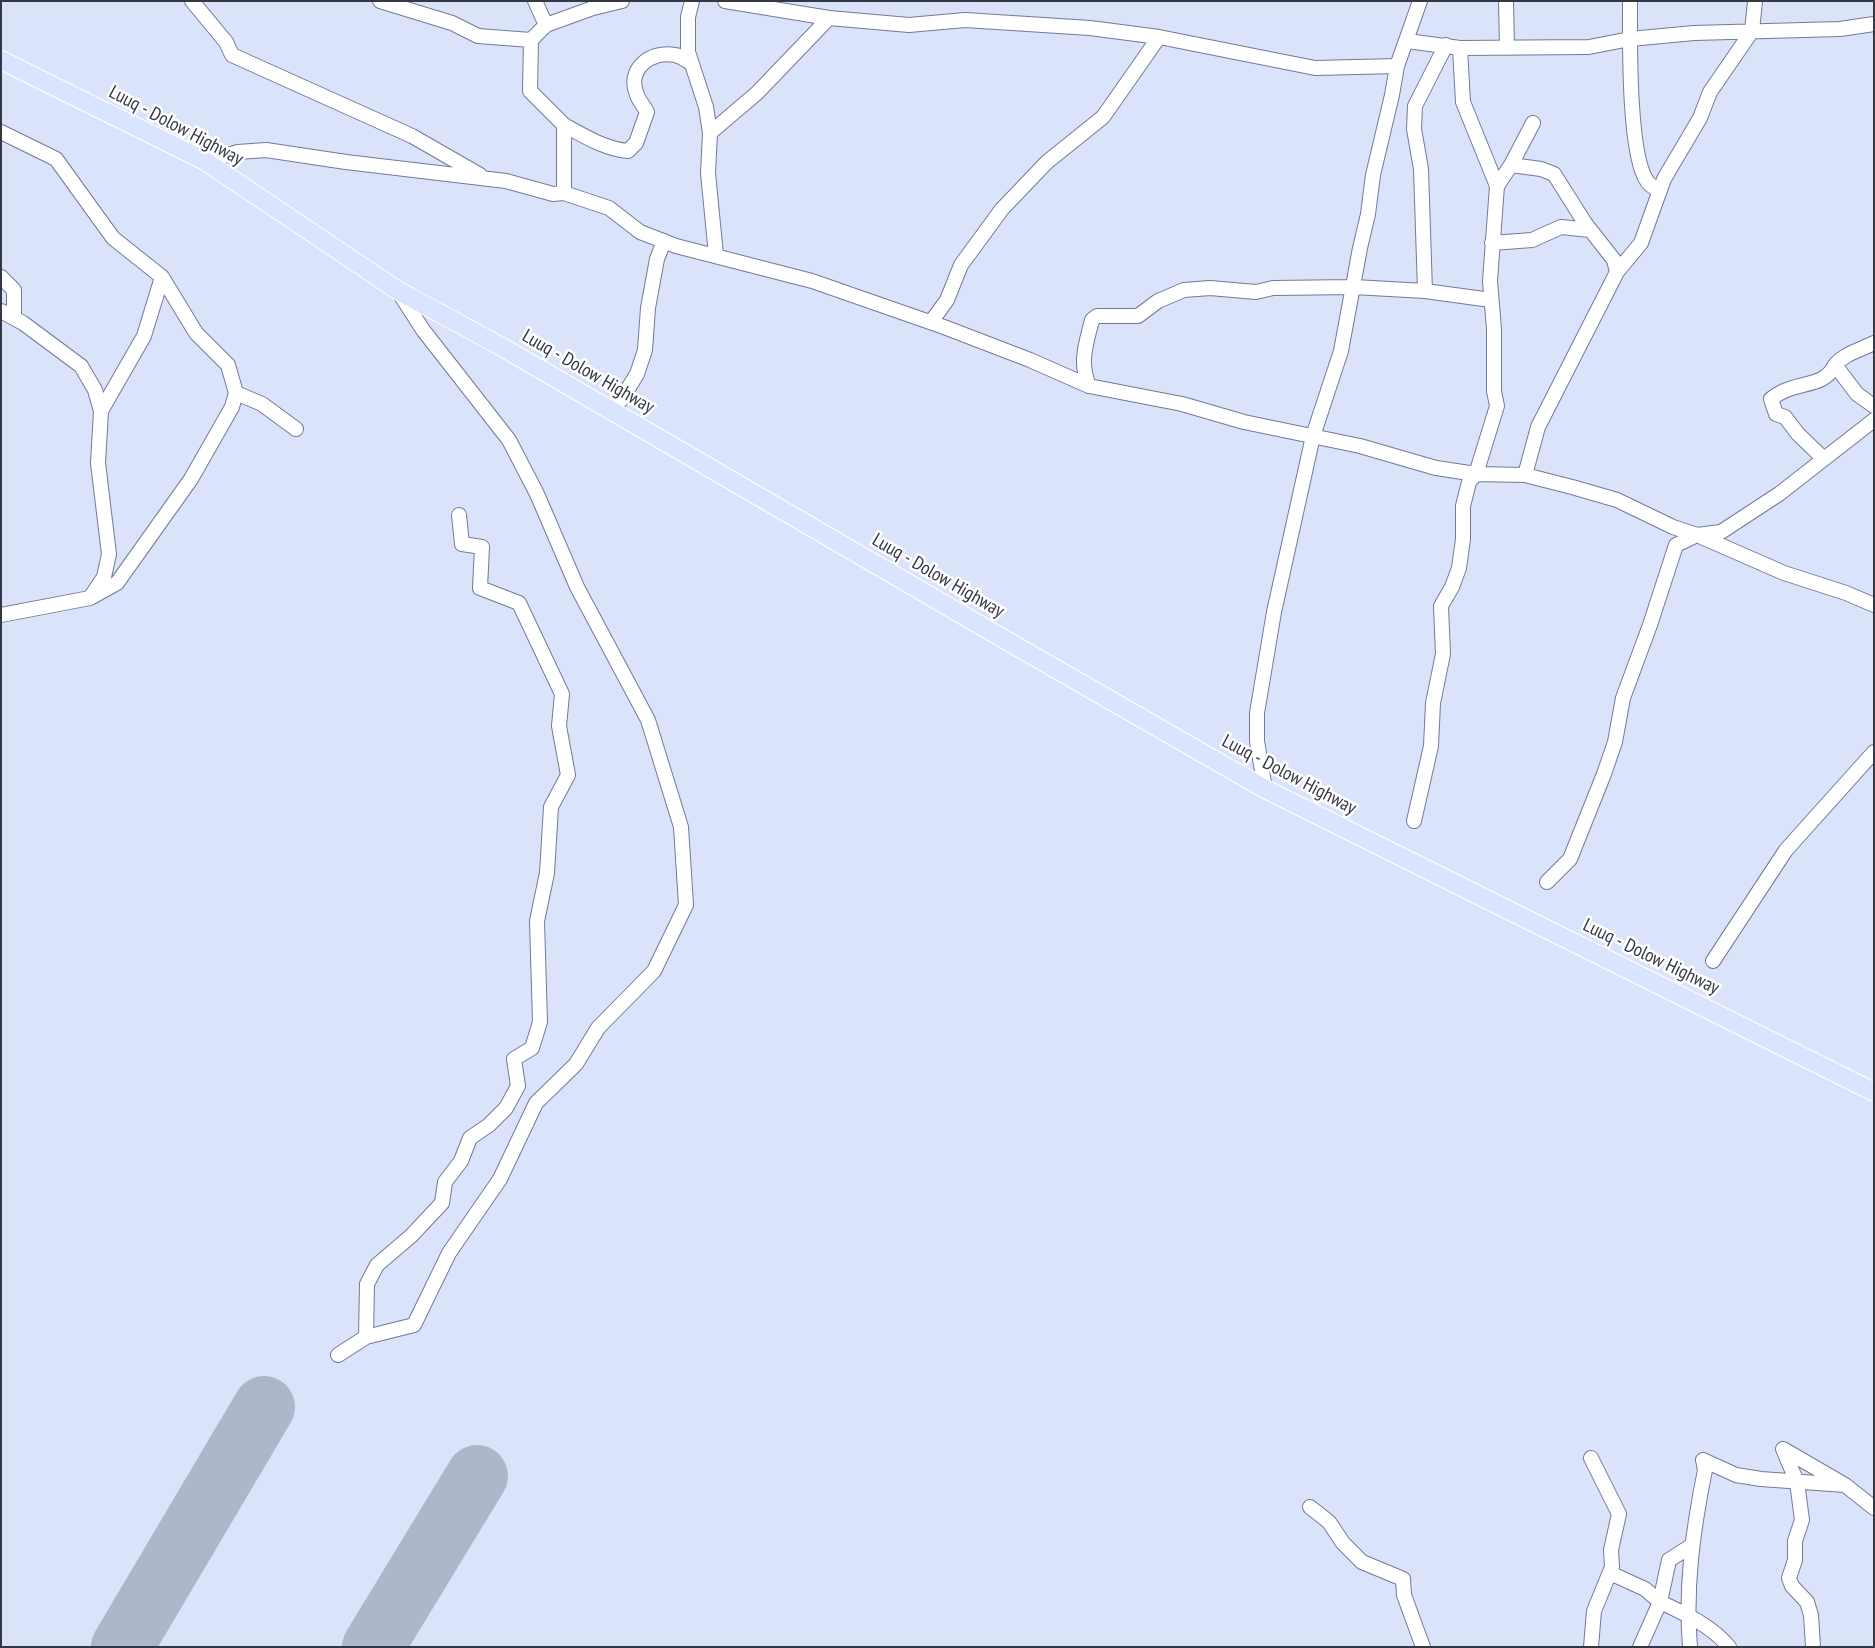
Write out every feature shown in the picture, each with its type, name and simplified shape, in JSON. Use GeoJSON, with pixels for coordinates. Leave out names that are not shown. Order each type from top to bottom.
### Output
{"type":"FeatureCollection","features":[{"type":"Feature","properties":{"kind":"main road","name":"Luuq - Dolow Highway"},"geometry":{"type":"LineString","coordinates":[[1,60],[205,161],[397,290],[502,346],[999,637],[1266,789],[1874,1092]]}},
{"type":"Feature","properties":{"kind":"street"},"geometry":{"type":"LineString","coordinates":[[192,1],[226,42],[232,55],[412,136],[486,179]]}},
{"type":"Feature","properties":{"kind":"street"},"geometry":{"type":"LineString","coordinates":[[380,1],[452,23],[478,36],[531,40]]}},
{"type":"Feature","properties":{"kind":"street"},"geometry":{"type":"LineString","coordinates":[[535,1],[546,25]]}},
{"type":"Feature","properties":{"kind":"street"},"geometry":{"type":"LineString","coordinates":[[622,1],[593,8],[546,25],[531,40],[530,91],[564,125],[601,144],[616,150],[628,151],[636,143],[647,112],[636,94],[634,77],[643,62],[656,54],[676,55],[692,64]]}},
{"type":"Feature","properties":{"kind":"street"},"geometry":{"type":"LineString","coordinates":[[692,1],[688,17],[688,52],[706,107],[710,132],[708,173],[716,255]]}},
{"type":"Feature","properties":{"kind":"street"},"geometry":{"type":"LineString","coordinates":[[725,1],[829,18],[909,25],[965,20],[1031,23],[1159,36],[1315,68],[1396,66]]}},
{"type":"Feature","properties":{"kind":"street"},"geometry":{"type":"LineString","coordinates":[[1266,789],[1257,742],[1257,713],[1274,612],[1313,436],[1342,351],[1360,248],[1368,214],[1373,175],[1392,95],[1396,66],[1420,1]]}},
{"type":"Feature","properties":{"kind":"street"},"geometry":{"type":"LineString","coordinates":[[1506,1],[1507,48]]}},
{"type":"Feature","properties":{"kind":"street"},"geometry":{"type":"LineString","coordinates":[[1630,1],[1630,38],[1637,150],[1647,181],[1659,191]]}},
{"type":"Feature","properties":{"kind":"street"},"geometry":{"type":"LineString","coordinates":[[1525,475],[1538,427],[1618,272],[1641,243],[1659,191],[1700,118],[1710,92],[1752,31],[1756,1]]}},
{"type":"Feature","properties":{"kind":"street"},"geometry":{"type":"LineString","coordinates":[[710,132],[757,93],[829,18]]}},
{"type":"Feature","properties":{"kind":"street"},"geometry":{"type":"LineString","coordinates":[[1406,41],[1460,48],[1588,47],[1630,38],[1694,32],[1840,29],[1874,24]]}},
{"type":"Feature","properties":{"kind":"street"},"geometry":{"type":"LineString","coordinates":[[931,322],[947,300],[961,265],[1002,210],[1047,162],[1103,117],[1159,36]]}},
{"type":"Feature","properties":{"kind":"street"},"geometry":{"type":"LineString","coordinates":[[1425,292],[1421,169],[1414,129],[1415,106],[1446,45]]}},
{"type":"Feature","properties":{"kind":"street"},"geometry":{"type":"LineString","coordinates":[[1414,821],[1431,746],[1433,703],[1443,654],[1441,606],[1452,588],[1459,568],[1463,539],[1463,506],[1469,482],[1476,474],[1497,406],[1494,391],[1495,338],[1491,300],[1492,243],[1497,186],[1463,102],[1460,48]]}},
{"type":"Feature","properties":{"kind":"street"},"geometry":{"type":"LineString","coordinates":[[1497,186],[1511,165],[1533,123]]}},
{"type":"Feature","properties":{"kind":"street"},"geometry":{"type":"LineString","coordinates":[[564,125],[564,193]]}},
{"type":"Feature","properties":{"kind":"street"},"geometry":{"type":"LineString","coordinates":[[1,132],[56,159],[113,238],[162,277],[196,333],[228,365],[236,393],[232,407],[190,479],[117,583],[90,598],[1,615]]}},
{"type":"Feature","properties":{"kind":"street"},"geometry":{"type":"LineString","coordinates":[[205,161],[238,152],[266,150],[346,162],[506,181],[553,194],[564,193],[609,208],[640,232],[664,241],[812,281],[931,322],[1030,360],[1089,386],[1182,404],[1244,422],[1360,446],[1436,468],[1476,474],[1525,475],[1618,500],[1673,527],[1697,535],[1784,573],[1846,593],[1874,605]]}},
{"type":"Feature","properties":{"kind":"street"},"geometry":{"type":"LineString","coordinates":[[1511,165],[1541,169],[1554,174],[1590,230],[1614,260],[1618,272]]}},
{"type":"Feature","properties":{"kind":"street"},"geometry":{"type":"LineString","coordinates":[[1492,243],[1532,240],[1561,227],[1590,230]]}},
{"type":"Feature","properties":{"kind":"street"},"geometry":{"type":"LineString","coordinates":[[621,400],[637,374],[645,350],[650,298],[657,259],[664,241]]}},
{"type":"Feature","properties":{"kind":"street"},"geometry":{"type":"LineString","coordinates":[[1,277],[14,290],[7,314],[81,366],[95,390],[101,411],[98,463],[109,554],[104,577],[90,598]]}},
{"type":"Feature","properties":{"kind":"street"},"geometry":{"type":"LineString","coordinates":[[101,411],[144,336],[162,277]]}},
{"type":"Feature","properties":{"kind":"street"},"geometry":{"type":"LineString","coordinates":[[1089,386],[1083,372],[1085,348],[1092,320],[1098,316],[1138,316],[1158,301],[1184,290],[1210,288],[1256,292],[1273,288],[1354,287],[1425,292],[1491,300]]}},
{"type":"Feature","properties":{"kind":"street"},"geometry":{"type":"LineString","coordinates":[[338,1355],[366,1337],[414,1325],[450,1253],[500,1179],[536,1103],[576,1064],[598,1028],[654,970],[686,905],[681,827],[648,720],[577,587],[537,494],[509,440],[423,330],[397,290]]}},
{"type":"Feature","properties":{"kind":"street"},"geometry":{"type":"LineString","coordinates":[[1824,459],[1798,434],[1786,417],[1776,414],[1771,399],[1783,391],[1818,382],[1831,372],[1842,356],[1856,352],[1874,343]]}},
{"type":"Feature","properties":{"kind":"street"},"geometry":{"type":"LineString","coordinates":[[1835,365],[1857,394],[1874,406]]}},
{"type":"Feature","properties":{"kind":"street"},"geometry":{"type":"LineString","coordinates":[[236,393],[262,404],[296,429]]}},
{"type":"Feature","properties":{"kind":"street"},"geometry":{"type":"LineString","coordinates":[[1547,882],[1570,859],[1604,774],[1614,742],[1623,698],[1650,625],[1676,545],[1697,535],[1721,532],[1779,494],[1874,420]]}},
{"type":"Feature","properties":{"kind":"street"},"geometry":{"type":"LineString","coordinates":[[366,1337],[367,1284],[377,1265],[411,1236],[442,1203],[445,1182],[461,1161],[470,1138],[489,1125],[506,1108],[518,1086],[514,1059],[532,1048],[540,1022],[537,921],[547,873],[551,807],[568,774],[559,726],[562,694],[519,603],[480,588],[482,547],[462,544],[459,515]]}},
{"type":"Feature","properties":{"kind":"street"},"geometry":{"type":"LineString","coordinates":[[1713,961],[1786,850],[1874,752]]}},
{"type":"Feature","properties":{"kind":"street"},"geometry":{"type":"LineString","coordinates":[[1815,1646],[1811,1614],[1806,1602],[1792,1586],[1789,1578],[1795,1560],[1795,1541],[1802,1520],[1797,1482],[1784,1449],[1845,1485],[1874,1508]]}},
{"type":"Feature","properties":{"kind":"street"},"geometry":{"type":"LineString","coordinates":[[1590,1647],[1594,1611],[1612,1567],[1611,1550],[1619,1514],[1591,1458]]}},
{"type":"Feature","properties":{"kind":"street"},"geometry":{"type":"LineString","coordinates":[[1690,1647],[1688,1615],[1691,1546],[1705,1470],[1703,1460],[1736,1475],[1845,1485]]}},
{"type":"Feature","properties":{"kind":"street"},"geometry":{"type":"LineString","coordinates":[[1310,1507],[1329,1522],[1343,1543],[1362,1562],[1403,1580],[1404,1595],[1422,1647]]}},
{"type":"Feature","properties":{"kind":"street"},"geometry":{"type":"LineString","coordinates":[[1640,1647],[1660,1602],[1670,1560],[1691,1546]]}},
{"type":"Feature","properties":{"kind":"street"},"geometry":{"type":"LineString","coordinates":[[1610,1573],[1645,1589],[1660,1602],[1688,1615],[1723,1639],[1729,1647]]}},
{"type":"Feature","properties":{"kind":"runway"},"geometry":{"type":"LineString","coordinates":[[122,1647],[264,1407]]}},
{"type":"Feature","properties":{"kind":"runway"},"geometry":{"type":"LineString","coordinates":[[373,1647],[477,1476]]}}]}
